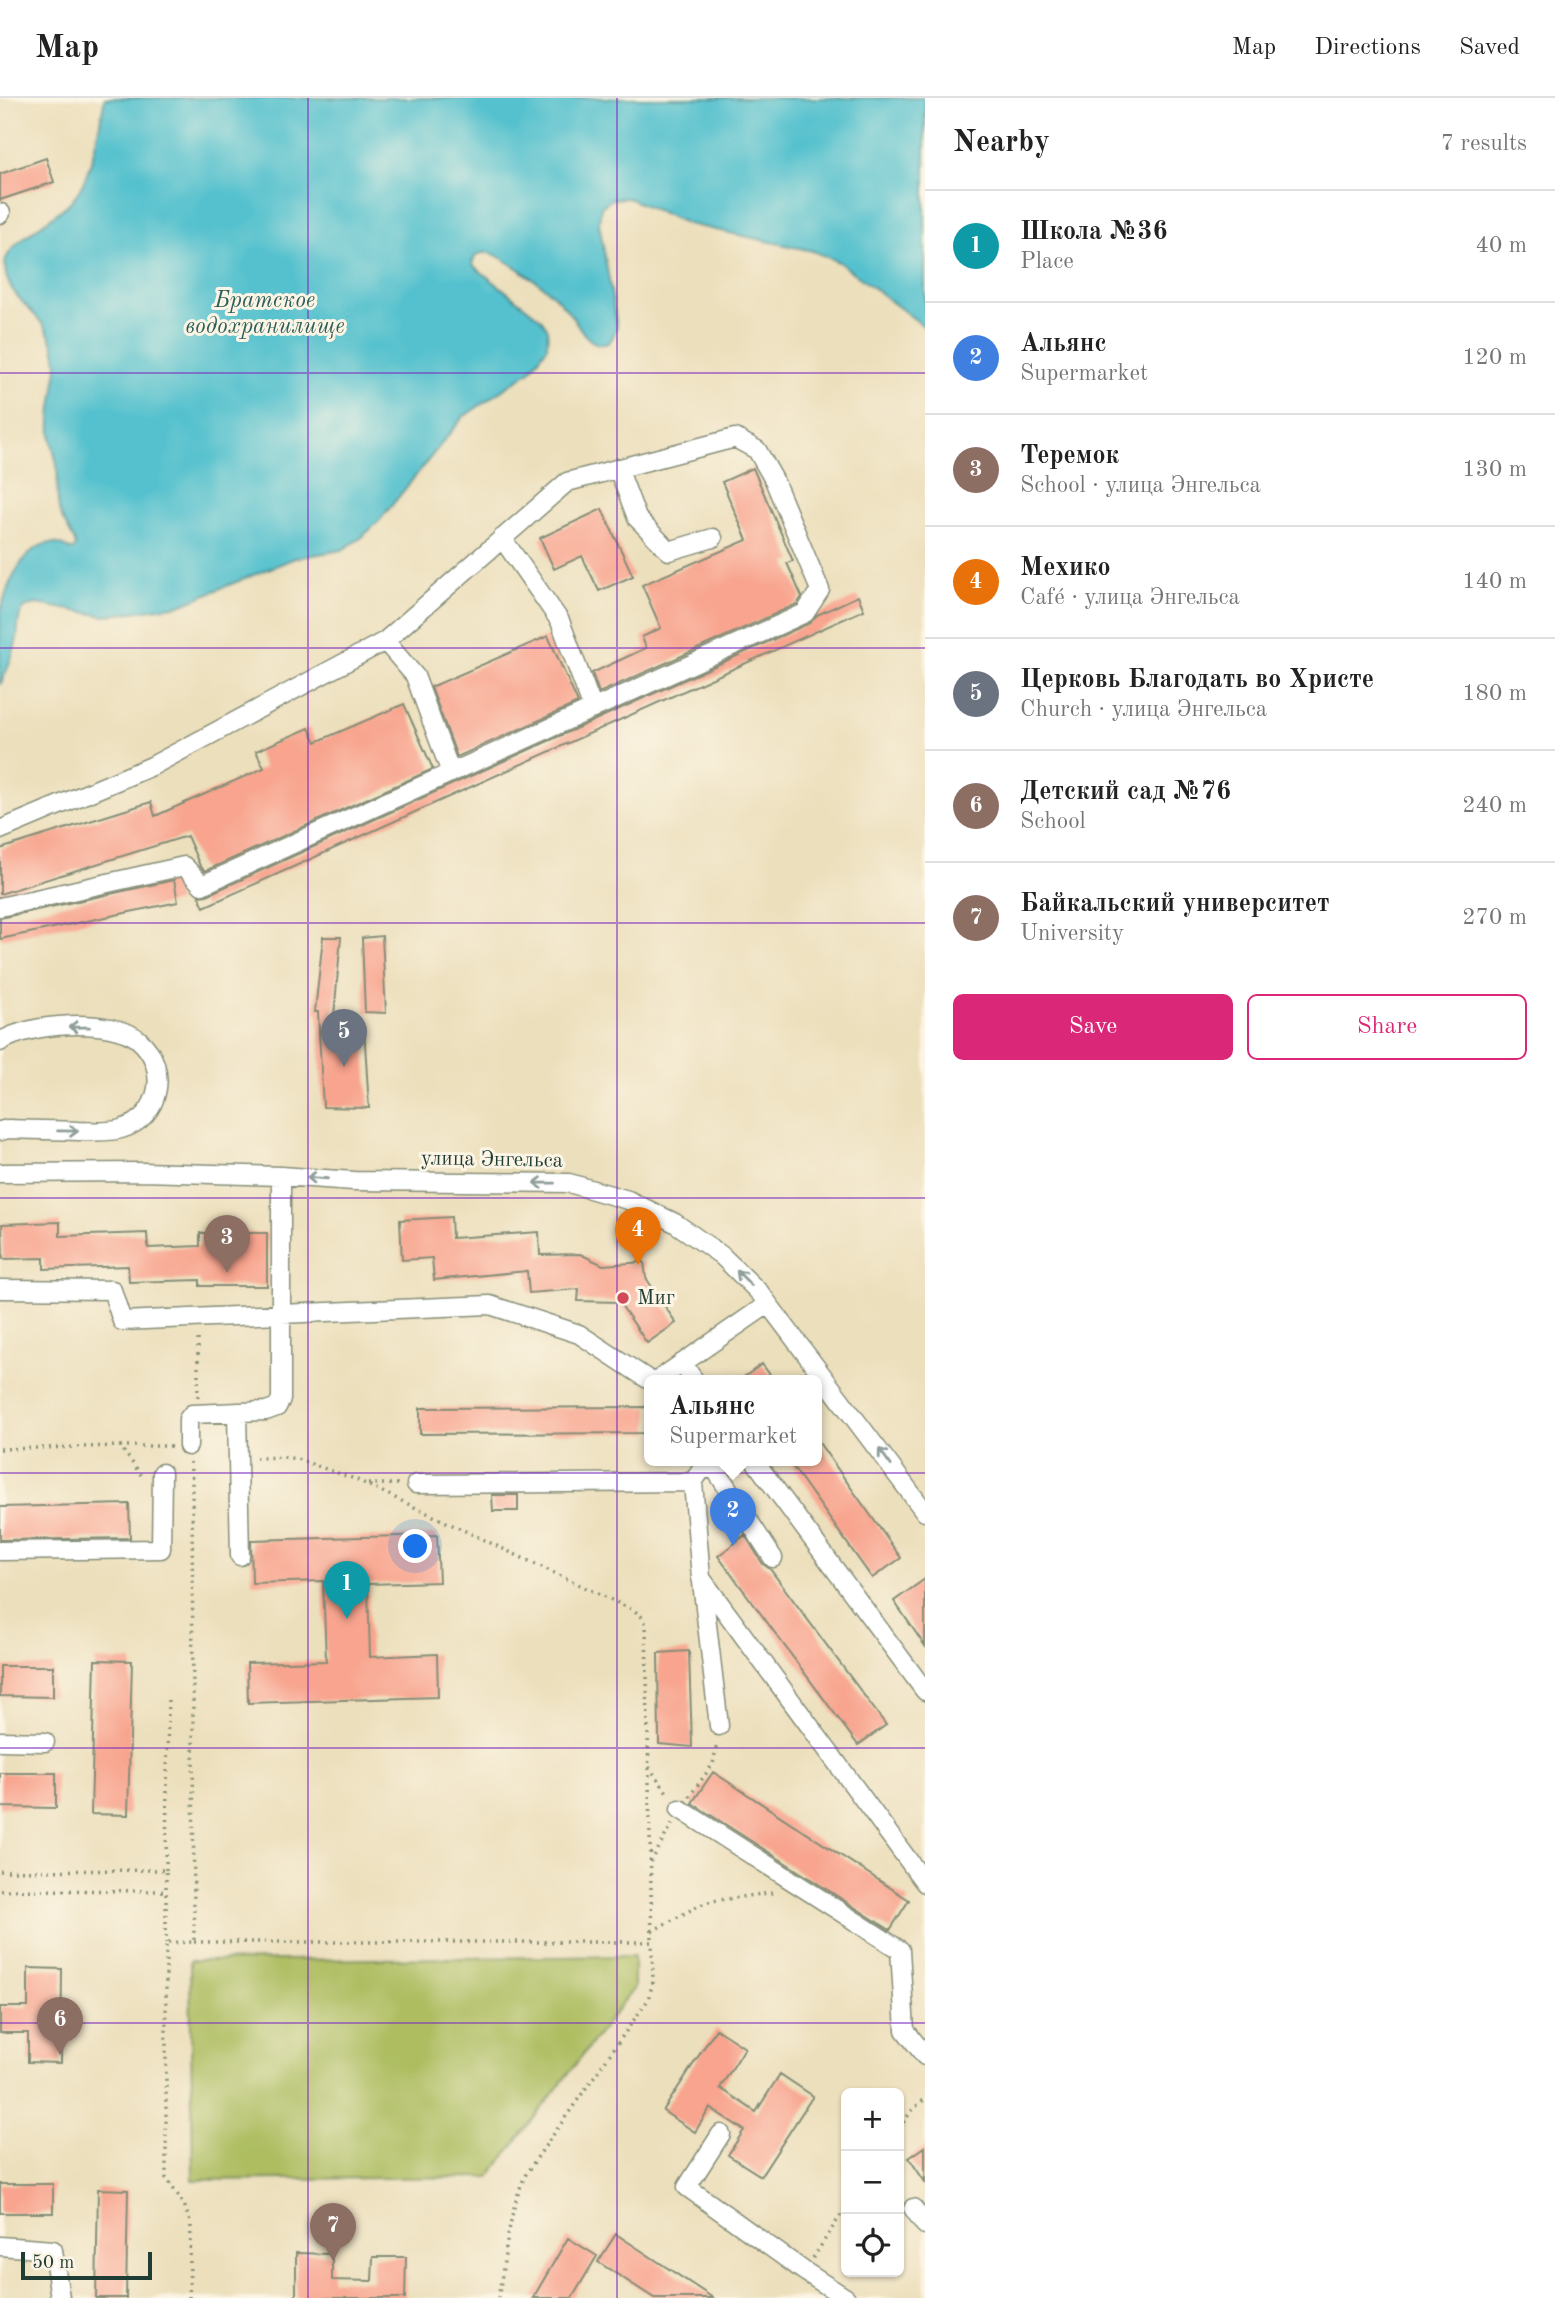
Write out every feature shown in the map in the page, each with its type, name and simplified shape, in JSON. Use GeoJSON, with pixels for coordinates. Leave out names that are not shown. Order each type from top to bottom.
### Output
{"type":"FeatureCollection","features":[{"type":"Feature","properties":{"kind":"street"},"geometry":{"type":"LineString","coordinates":[[0,830],[152,766],[384,641],[567,482],[734,438],[757,450],[774,480],[820,590],[805,613],[202,885],[184,866],[0,907]]}},
{"type":"Feature","properties":{"kind":"street"},"geometry":{"type":"LineString","coordinates":[[618,468],[637,518],[669,551],[713,538]]}},
{"type":"Feature","properties":{"kind":"street"},"geometry":{"type":"LineString","coordinates":[[502,538],[560,621],[593,709]]}},
{"type":"Feature","properties":{"kind":"street"},"geometry":{"type":"LineString","coordinates":[[384,641],[415,676],[451,772]]}},
{"type":"Feature","properties":{"kind":"street"},"geometry":{"type":"LineString","coordinates":[[0,1042],[8,1036],[27,1030],[56,1026],[101,1027],[122,1031],[138,1039],[149,1051],[158,1086],[155,1102],[146,1115],[121,1129],[104,1132],[0,1131]]}},
{"type":"Feature","properties":{"kind":"street","name":"улица Энгельса"},"geometry":{"type":"LineString","coordinates":[[0,1173],[143,1172],[354,1181],[569,1183],[628,1200],[675,1223],[720,1255],[768,1304],[821,1375]]}},
{"type":"Feature","properties":{"kind":"street"},"geometry":{"type":"LineString","coordinates":[[188,1446],[188,1419],[192,1414],[266,1411],[277,1407],[281,1399],[281,1176]]}},
{"type":"Feature","properties":{"kind":"street"},"geometry":{"type":"LineString","coordinates":[[0,1289],[112,1290],[122,1321],[491,1305],[579,1334],[644,1377]]}},
{"type":"Feature","properties":{"kind":"street"},"geometry":{"type":"LineString","coordinates":[[665,1375],[768,1304]]}},
{"type":"Feature","properties":{"kind":"street"},"geometry":{"type":"LineString","coordinates":[[682,1363],[690,1375]]}},
{"type":"Feature","properties":{"kind":"street","name":"улица Энгельса"},"geometry":{"type":"LineString","coordinates":[[822,1376],[925,1513]]}},
{"type":"Feature","properties":{"kind":"street"},"geometry":{"type":"LineString","coordinates":[[237,1412],[240,1556]]}},
{"type":"Feature","properties":{"kind":"street"},"geometry":{"type":"LineString","coordinates":[[704,1466],[693,1482],[701,1578],[719,1726]]}},
{"type":"Feature","properties":{"kind":"street"},"geometry":{"type":"LineString","coordinates":[[709,1466],[719,1475],[773,1558]]}},
{"type":"Feature","properties":{"kind":"street"},"geometry":{"type":"LineString","coordinates":[[758,1466],[925,1691]]}},
{"type":"Feature","properties":{"kind":"street"},"geometry":{"type":"LineString","coordinates":[[0,1550],[161,1549],[162,1473]]}},
{"type":"Feature","properties":{"kind":"street"},"geometry":{"type":"LineString","coordinates":[[416,1484],[693,1482]]}},
{"type":"Feature","properties":{"kind":"street"},"geometry":{"type":"LineString","coordinates":[[701,1578],[925,1883]]}},
{"type":"Feature","properties":{"kind":"street"},"geometry":{"type":"LineString","coordinates":[[0,1741],[45,1742]]}},
{"type":"Feature","properties":{"kind":"street"},"geometry":{"type":"LineString","coordinates":[[680,1810],[900,1950],[905,2030],[925,2056]]}},
{"type":"Feature","properties":{"kind":"street"},"geometry":{"type":"LineString","coordinates":[[721,2134],[687,2187],[846,2298]]}},
{"type":"Feature","properties":{"kind":"street"},"geometry":{"type":"LineString","coordinates":[[913,2208],[925,2225]]}},
{"type":"Feature","properties":{"kind":"street"},"geometry":{"type":"LineString","coordinates":[[0,2246],[53,2250],[60,2298]]}},
{"type":"Feature","properties":{"kind":"path"},"geometry":{"type":"LineString","coordinates":[[198,1319],[198,1413]]}},
{"type":"Feature","properties":{"kind":"path"},"geometry":{"type":"LineString","coordinates":[[120,1446],[143,1479],[150,1481],[162,1473]]}},
{"type":"Feature","properties":{"kind":"path"},"geometry":{"type":"LineString","coordinates":[[0,1449],[188,1446],[192,1494],[194,1942]]}},
{"type":"Feature","properties":{"kind":"path"},"geometry":{"type":"LineString","coordinates":[[236,1458],[297,1459],[366,1484],[635,1611],[646,1625],[653,1982],[648,2000],[522,2182],[516,2200],[498,2298]]}},
{"type":"Feature","properties":{"kind":"path"},"geometry":{"type":"LineString","coordinates":[[366,1484],[416,1484]]}},
{"type":"Feature","properties":{"kind":"path"},"geometry":{"type":"LineString","coordinates":[[168,1698],[166,2178],[184,2204],[191,2225],[189,2298]]}},
{"type":"Feature","properties":{"kind":"path"},"geometry":{"type":"LineString","coordinates":[[680,1810],[713,1764],[719,1726]]}},
{"type":"Feature","properties":{"kind":"path"},"geometry":{"type":"LineString","coordinates":[[0,1871],[166,1870]]}},
{"type":"Feature","properties":{"kind":"path"},"geometry":{"type":"LineString","coordinates":[[652,1932],[712,1901],[803,1888]]}},
{"type":"Feature","properties":{"kind":"path"},"geometry":{"type":"LineString","coordinates":[[0,1890],[166,1891]]}},
{"type":"Feature","properties":{"kind":"path"},"geometry":{"type":"LineString","coordinates":[[166,1943],[652,1942]]}},
{"type":"Feature","properties":{"kind":"path"},"geometry":{"type":"LineString","coordinates":[[904,2121],[912,2109],[925,2099]]}},
{"type":"Feature","properties":{"kind":"path"},"geometry":{"type":"LineString","coordinates":[[804,2271],[841,2214]]}},
{"type":"Feature","properties":{"kind":"green space"},"geometry":{"type":"Polygon","coordinates":[[[634,1956],[634,1988],[489,2177],[193,2180],[190,1961],[634,1956]]]}},
{"type":"Feature","properties":{"kind":"water","name":"Братское водохранилище"},"geometry":{"type":"Polygon","coordinates":[[[105,98],[925,98],[925,327],[839,262],[813,251],[688,224],[628,198],[612,199],[601,207],[599,223],[617,326],[609,342],[604,344],[591,341],[552,294],[511,264],[490,253],[476,255],[472,263],[475,267],[540,318],[548,329],[547,347],[530,371],[463,417],[380,520],[361,538],[342,550],[295,558],[180,605],[105,616],[37,604],[29,606],[20,615],[17,639],[0,685],[0,619],[5,595],[17,569],[35,549],[46,544],[58,544],[73,550],[76,546],[62,517],[58,501],[57,465],[51,433],[57,369],[53,343],[40,321],[12,290],[5,271],[6,259],[18,243],[66,206],[80,189],[94,151],[105,98]]]}},
{"type":"Feature","properties":{"kind":"building"},"geometry":{"type":"Polygon","coordinates":[[[46,158],[54,182],[0,200],[0,174],[46,158]]]}},
{"type":"Feature","properties":{"kind":"building"},"geometry":{"type":"Polygon","coordinates":[[[753,468],[793,561],[787,563],[802,597],[797,604],[599,693],[592,673],[646,648],[642,637],[661,628],[642,585],[747,540],[722,482],[753,468]]]}},
{"type":"Feature","properties":{"kind":"building"},"geometry":{"type":"Polygon","coordinates":[[[602,509],[633,576],[599,591],[582,556],[554,569],[540,538],[602,509]]]}},
{"type":"Feature","properties":{"kind":"building"},"geometry":{"type":"Polygon","coordinates":[[[858,596],[864,610],[204,907],[199,896],[207,895],[810,623],[817,615],[858,596]]]}},
{"type":"Feature","properties":{"kind":"building"},"geometry":{"type":"Polygon","coordinates":[[[548,636],[578,703],[457,757],[431,687],[548,636]]]}},
{"type":"Feature","properties":{"kind":"building"},"geometry":{"type":"Polygon","coordinates":[[[404,704],[433,769],[205,871],[200,866],[187,836],[0,894],[0,849],[151,802],[155,816],[264,768],[256,751],[309,728],[316,742],[404,704]]]}},
{"type":"Feature","properties":{"kind":"building"},"geometry":{"type":"Polygon","coordinates":[[[174,880],[178,902],[0,939],[0,918],[174,880]]]}},
{"type":"Feature","properties":{"kind":"building"},"geometry":{"type":"Polygon","coordinates":[[[382,936],[386,1013],[365,1012],[362,938],[382,936]]]}},
{"type":"Feature","properties":{"kind":"building"},"geometry":{"type":"Polygon","coordinates":[[[323,937],[341,937],[333,1027],[364,1027],[369,1108],[323,1107],[318,1012],[315,1012],[323,937]]]}},
{"type":"Feature","properties":{"kind":"building"},"geometry":{"type":"Polygon","coordinates":[[[451,1217],[452,1238],[539,1232],[540,1255],[580,1254],[603,1265],[644,1262],[646,1278],[676,1323],[647,1343],[619,1302],[578,1301],[579,1289],[529,1293],[527,1271],[434,1280],[432,1258],[402,1260],[400,1220],[451,1217]]]}},
{"type":"Feature","properties":{"kind":"building"},"geometry":{"type":"Polygon","coordinates":[[[60,1222],[60,1236],[147,1233],[148,1248],[200,1246],[200,1233],[267,1233],[267,1286],[200,1286],[200,1280],[129,1282],[128,1266],[44,1269],[44,1258],[3,1259],[2,1224],[60,1222]]]}},
{"type":"Feature","properties":{"kind":"building"},"geometry":{"type":"Polygon","coordinates":[[[762,1364],[770,1375],[747,1375],[762,1364]]]}},
{"type":"Feature","properties":{"kind":"building"},"geometry":{"type":"Polygon","coordinates":[[[644,1407],[644,1433],[420,1434],[420,1408],[644,1407]]]}},
{"type":"Feature","properties":{"kind":"building"},"geometry":{"type":"Polygon","coordinates":[[[822,1447],[901,1558],[872,1578],[792,1466],[822,1466],[822,1447]]]}},
{"type":"Feature","properties":{"kind":"building"},"geometry":{"type":"Polygon","coordinates":[[[492,1495],[518,1495],[518,1511],[493,1511],[492,1495]]]}},
{"type":"Feature","properties":{"kind":"building"},"geometry":{"type":"Polygon","coordinates":[[[129,1504],[130,1538],[0,1540],[0,1507],[129,1504]]]}},
{"type":"Feature","properties":{"kind":"building"},"geometry":{"type":"Polygon","coordinates":[[[437,1535],[439,1582],[368,1584],[370,1657],[437,1654],[438,1697],[248,1703],[247,1663],[326,1661],[323,1581],[252,1583],[251,1540],[437,1535]]]}},
{"type":"Feature","properties":{"kind":"building"},"geometry":{"type":"Polygon","coordinates":[[[745,1535],[763,1564],[770,1569],[886,1725],[858,1745],[718,1556],[745,1535]]]}},
{"type":"Feature","properties":{"kind":"building"},"geometry":{"type":"Polygon","coordinates":[[[925,1579],[925,1646],[894,1601],[925,1579]]]}},
{"type":"Feature","properties":{"kind":"building"},"geometry":{"type":"Polygon","coordinates":[[[689,1651],[692,1747],[659,1744],[658,1653],[689,1651]]]}},
{"type":"Feature","properties":{"kind":"building"},"geometry":{"type":"Polygon","coordinates":[[[95,1660],[132,1661],[128,1815],[91,1814],[95,1660]]]}},
{"type":"Feature","properties":{"kind":"building"},"geometry":{"type":"Polygon","coordinates":[[[0,1666],[53,1666],[53,1697],[0,1696],[0,1666]]]}},
{"type":"Feature","properties":{"kind":"building"},"geometry":{"type":"Polygon","coordinates":[[[713,1772],[909,1900],[890,1930],[692,1803],[713,1772]]]}},
{"type":"Feature","properties":{"kind":"building"},"geometry":{"type":"Polygon","coordinates":[[[0,1773],[56,1773],[56,1808],[0,1807],[0,1773]]]}},
{"type":"Feature","properties":{"kind":"building"},"geometry":{"type":"Polygon","coordinates":[[[28,1968],[62,1969],[61,2063],[28,2062],[28,2033],[0,2033],[0,2007],[28,2007],[28,1968]]]}},
{"type":"Feature","properties":{"kind":"building"},"geometry":{"type":"Polygon","coordinates":[[[716,2029],[745,2048],[720,2088],[756,2112],[780,2074],[813,2096],[761,2176],[728,2155],[744,2130],[710,2108],[695,2132],[663,2111],[716,2029]]]}},
{"type":"Feature","properties":{"kind":"building"},"geometry":{"type":"Polygon","coordinates":[[[925,2147],[925,2182],[909,2158],[925,2147]]]}},
{"type":"Feature","properties":{"kind":"building"},"geometry":{"type":"Polygon","coordinates":[[[0,2184],[53,2184],[53,2213],[0,2213],[0,2184]]]}},
{"type":"Feature","properties":{"kind":"building"},"geometry":{"type":"Polygon","coordinates":[[[98,2189],[128,2190],[126,2298],[96,2298],[98,2189]]]}},
{"type":"Feature","properties":{"kind":"building"},"geometry":{"type":"Polygon","coordinates":[[[616,2234],[713,2298],[654,2298],[598,2262],[616,2234]]]}},
{"type":"Feature","properties":{"kind":"building"},"geometry":{"type":"Polygon","coordinates":[[[568,2238],[597,2256],[572,2298],[533,2298],[568,2238]]]}},
{"type":"Feature","properties":{"kind":"building"},"geometry":{"type":"Polygon","coordinates":[[[296,2253],[332,2254],[332,2280],[372,2281],[373,2257],[406,2257],[405,2298],[296,2298],[296,2253]]]}},
{"type":"Feature","properties":{"kind":"place","name":"Церковь Благодать во Христе"},"geometry":{"type":"Point","coordinates":[344,1067]}},
{"type":"Feature","properties":{"kind":"place","name":"Мехико"},"geometry":{"type":"Point","coordinates":[638,1265]}},
{"type":"Feature","properties":{"kind":"place","name":"Теремок"},"geometry":{"type":"Point","coordinates":[227,1273]}},
{"type":"Feature","properties":{"kind":"place","name":"Миг"},"geometry":{"type":"Point","coordinates":[623,1298]}},
{"type":"Feature","properties":{"kind":"place","name":"Альянс"},"geometry":{"type":"Point","coordinates":[733,1546]}},
{"type":"Feature","properties":{"kind":"place","name":"Школа №36"},"geometry":{"type":"Point","coordinates":[347,1619]}},
{"type":"Feature","properties":{"kind":"place","name":"Детский сад №76"},"geometry":{"type":"Point","coordinates":[60,2055]}},
{"type":"Feature","properties":{"kind":"place","name":"Байкальский университет"},"geometry":{"type":"Point","coordinates":[333,2261]}}]}
